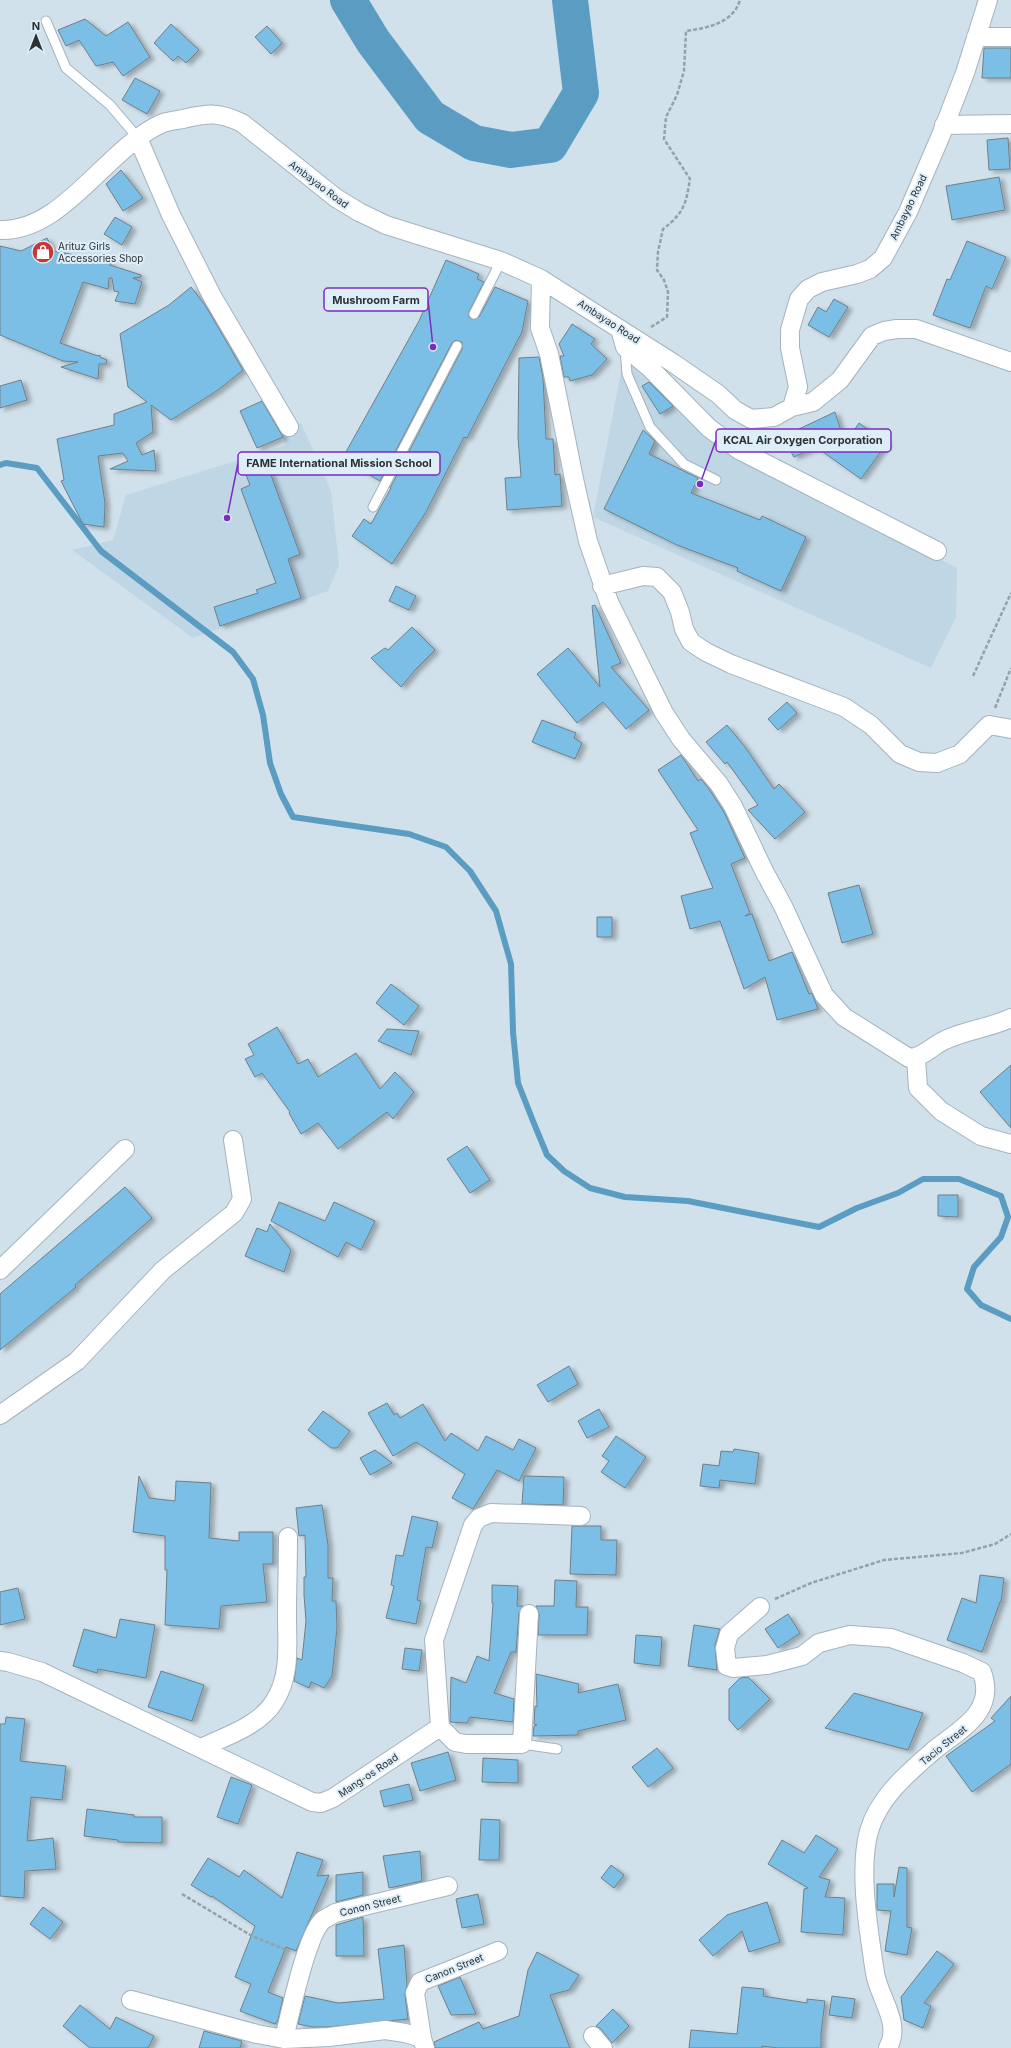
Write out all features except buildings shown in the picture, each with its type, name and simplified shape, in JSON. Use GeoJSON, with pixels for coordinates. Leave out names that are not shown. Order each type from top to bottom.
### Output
{"type":"FeatureCollection","features":[{"type":"Feature","properties":{"kind":"street","name":"Ambayao Road"},"geometry":{"type":"LineString","coordinates":[[0,230],[34,223],[63,207],[81,187],[138,138],[163,123],[202,114],[224,115],[242,124],[336,198],[359,212],[386,225],[501,261],[541,279],[673,363],[718,394],[735,410],[751,419],[774,417],[792,407],[798,387],[790,348],[790,330],[799,299],[808,289],[822,282],[858,274],[870,269],[883,258],[908,212],[944,126],[965,73],[988,0]]}},
{"type":"Feature","properties":{"kind":"street"},"geometry":{"type":"LineString","coordinates":[[976,37],[1011,37]]}},
{"type":"Feature","properties":{"kind":"street"},"geometry":{"type":"LineString","coordinates":[[944,126],[1011,124]]}},
{"type":"Feature","properties":{"kind":"street"},"geometry":{"type":"LineString","coordinates":[[138,138],[171,215],[212,296],[289,427]]}},
{"type":"Feature","properties":{"kind":"street"},"geometry":{"type":"LineString","coordinates":[[541,279],[540,328],[550,354],[574,479],[588,541],[602,586],[664,713],[680,739],[719,784],[733,806],[764,871],[783,906],[824,995],[844,1017],[903,1056],[916,1058],[944,1040],[1011,1018]]}},
{"type":"Feature","properties":{"kind":"street"},"geometry":{"type":"LineString","coordinates":[[620,329],[625,346],[650,368],[709,428],[739,450],[937,551]]}},
{"type":"Feature","properties":{"kind":"street"},"geometry":{"type":"LineString","coordinates":[[792,407],[814,402],[840,380],[872,336],[884,331],[916,329],[1011,362]]}},
{"type":"Feature","properties":{"kind":"street"},"geometry":{"type":"LineString","coordinates":[[602,586],[643,576],[657,577],[672,592],[680,612],[684,629],[691,642],[706,652],[732,664],[844,707],[871,725],[900,754],[919,762],[937,763],[960,754],[989,725],[1011,729]]}},
{"type":"Feature","properties":{"kind":"street"},"geometry":{"type":"LineString","coordinates":[[916,1058],[918,1088],[941,1111],[981,1136],[1011,1144]]}},
{"type":"Feature","properties":{"kind":"street"},"geometry":{"type":"LineString","coordinates":[[0,1415],[77,1361],[163,1270],[234,1213],[242,1199],[233,1140]]}},
{"type":"Feature","properties":{"kind":"street"},"geometry":{"type":"LineString","coordinates":[[0,1270],[125,1149]]}},
{"type":"Feature","properties":{"kind":"street"},"geometry":{"type":"LineString","coordinates":[[529,1614],[522,1744],[466,1744],[455,1742],[440,1727],[434,1640],[473,1525],[479,1518],[491,1513],[581,1516]]}},
{"type":"Feature","properties":{"kind":"street"},"geometry":{"type":"LineString","coordinates":[[201,1748],[250,1725],[274,1702],[283,1681],[289,1652],[287,1617],[288,1537]]}},
{"type":"Feature","properties":{"kind":"street","name":"Tacio Street"},"geometry":{"type":"LineString","coordinates":[[760,1606],[729,1634],[725,1648],[727,1666],[733,1668],[767,1665],[802,1656],[819,1643],[850,1635],[891,1638],[964,1663],[982,1672],[986,1683],[984,1698],[978,1710],[965,1728],[934,1751],[893,1788],[877,1809],[869,1831],[865,1853],[868,1915],[875,1975],[893,2025],[888,2048]]}},
{"type":"Feature","properties":{"kind":"street","name":"Mang-os Road"},"geometry":{"type":"LineString","coordinates":[[0,1661],[42,1672],[312,1802],[321,1803],[333,1798],[440,1727]]}},
{"type":"Feature","properties":{"kind":"street","name":"Conon Street"},"geometry":{"type":"LineString","coordinates":[[284,2039],[312,1938],[322,1921],[335,1914],[448,1886]]}},
{"type":"Feature","properties":{"kind":"street","name":"Canon Street"},"geometry":{"type":"LineString","coordinates":[[424,2043],[415,1993],[420,1982],[498,1950]]}},
{"type":"Feature","properties":{"kind":"street"},"geometry":{"type":"LineString","coordinates":[[131,2000],[257,2034],[284,2039],[329,2037],[385,2030],[405,2032],[424,2043]]}},
{"type":"Feature","properties":{"kind":"lane"},"geometry":{"type":"LineString","coordinates":[[46,21],[66,68],[110,105],[138,138]]}},
{"type":"Feature","properties":{"kind":"lane"},"geometry":{"type":"LineString","coordinates":[[474,314],[501,261]]}},
{"type":"Feature","properties":{"kind":"lane"},"geometry":{"type":"LineString","coordinates":[[373,506],[457,346]]}},
{"type":"Feature","properties":{"kind":"lane"},"geometry":{"type":"LineString","coordinates":[[625,346],[627,374],[650,427],[684,464],[716,480]]}},
{"type":"Feature","properties":{"kind":"lane"},"geometry":{"type":"LineString","coordinates":[[522,1744],[557,1749]]}},
{"type":"Feature","properties":{"kind":"path"},"geometry":{"type":"LineString","coordinates":[[620,329],[651,327],[667,317],[668,292],[664,280],[657,270],[658,252],[663,229],[677,219],[687,200],[690,179],[664,139],[666,117],[677,95],[684,71],[686,31],[721,23],[738,8],[740,0]]}},
{"type":"Feature","properties":{"kind":"path"},"geometry":{"type":"LineString","coordinates":[[973,676],[1011,593]]}},
{"type":"Feature","properties":{"kind":"path"},"geometry":{"type":"LineString","coordinates":[[989,725],[1011,668]]}},
{"type":"Feature","properties":{"kind":"path"},"geometry":{"type":"LineString","coordinates":[[760,1606],[811,1583],[884,1560],[962,1553],[995,1544],[1011,1534]]}},
{"type":"Feature","properties":{"kind":"path"},"geometry":{"type":"LineString","coordinates":[[182,1894],[252,1936],[306,1958]]}},
{"type":"Feature","properties":{"kind":"shaded area"},"geometry":{"type":"Polygon","coordinates":[[[626,346],[721,445],[957,568],[956,617],[931,668],[593,517],[626,346]]]}},
{"type":"Feature","properties":{"kind":"shaded area"},"geometry":{"type":"Polygon","coordinates":[[[301,423],[331,491],[339,565],[328,591],[193,638],[72,550],[113,540],[126,495],[286,445],[279,429],[301,423]]]}},
{"type":"Feature","properties":{"kind":"waterway"},"geometry":{"type":"LineString","coordinates":[[348,0],[373,41],[430,117],[474,143],[511,150],[550,145],[581,93],[570,0]]}},
{"type":"Feature","properties":{"kind":"waterway"},"geometry":{"type":"LineString","coordinates":[[0,465],[6,463],[37,468],[101,551],[233,652],[253,679],[263,715],[270,763],[281,794],[293,817],[409,834],[446,847],[470,871],[496,911],[511,964],[513,1032],[518,1083],[547,1155],[564,1171],[590,1188],[625,1197],[688,1201],[819,1227],[857,1208],[898,1193],[923,1179],[959,1179],[1001,1196],[1008,1217],[1001,1237],[974,1267],[967,1289],[981,1305],[1011,1319]]}},
{"type":"Feature","properties":{"kind":"place","name":"Arituz Girls Accessories Shop"},"geometry":{"type":"Point","coordinates":[43,252]}},
{"type":"Feature","properties":{"kind":"place","name":"Mushroom Farm"},"geometry":{"type":"Point","coordinates":[433,347]}},
{"type":"Feature","properties":{"kind":"place","name":"KCAL Air Oxygen Corporation"},"geometry":{"type":"Point","coordinates":[700,484]}},
{"type":"Feature","properties":{"kind":"place","name":"FAME International Mission School"},"geometry":{"type":"Point","coordinates":[227,518]}}]}
